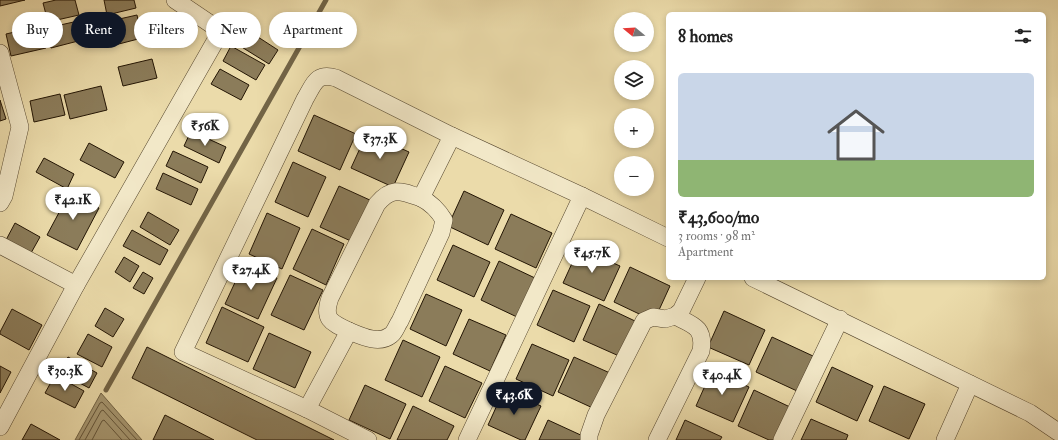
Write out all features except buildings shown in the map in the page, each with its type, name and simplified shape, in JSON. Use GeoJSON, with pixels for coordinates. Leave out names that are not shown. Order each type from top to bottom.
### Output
{"type":"FeatureCollection","features":[{"type":"Feature","properties":{"kind":"street"},"geometry":{"type":"LineString","coordinates":[[0,427],[76,285],[221,31],[175,0]]}},
{"type":"Feature","properties":{"kind":"street"},"geometry":{"type":"LineString","coordinates":[[0,53],[20,127],[4,196],[0,203]]}},
{"type":"Feature","properties":{"kind":"street"},"geometry":{"type":"LineString","coordinates":[[359,438],[307,410],[182,352],[305,99],[318,79],[322,76],[336,78],[452,136],[582,196],[666,237]]}},
{"type":"Feature","properties":{"kind":"street"},"geometry":{"type":"LineString","coordinates":[[421,198],[452,136]]}},
{"type":"Feature","properties":{"kind":"street"},"geometry":{"type":"LineString","coordinates":[[394,192],[402,192],[421,198],[429,202],[438,210],[444,220],[442,233],[400,321],[391,335],[379,340],[365,338],[337,326],[328,318],[326,309],[330,298],[377,204],[385,195],[394,192]]}},
{"type":"Feature","properties":{"kind":"street"},"geometry":{"type":"LineString","coordinates":[[467,440],[582,196]]}},
{"type":"Feature","properties":{"kind":"street"},"geometry":{"type":"LineString","coordinates":[[0,245],[76,285]]}},
{"type":"Feature","properties":{"kind":"street"},"geometry":{"type":"LineString","coordinates":[[590,440],[596,415],[644,321],[654,317],[665,319],[675,316],[681,311],[696,280]]}},
{"type":"Feature","properties":{"kind":"street"},"geometry":{"type":"LineString","coordinates":[[756,280],[840,319],[1030,413],[1058,432]]}},
{"type":"Feature","properties":{"kind":"street"},"geometry":{"type":"LineString","coordinates":[[657,440],[701,351],[703,340],[700,332],[695,326],[675,316]]}},
{"type":"Feature","properties":{"kind":"street"},"geometry":{"type":"LineString","coordinates":[[782,440],[840,319]]}},
{"type":"Feature","properties":{"kind":"street"},"geometry":{"type":"LineString","coordinates":[[307,410],[349,331]]}},
{"type":"Feature","properties":{"kind":"street"},"geometry":{"type":"LineString","coordinates":[[945,440],[970,384]]}},
{"type":"Feature","properties":{"kind":"water"},"geometry":{"type":"Polygon","coordinates":[[[101,393],[142,440],[75,440],[101,393]]]}},
{"type":"Feature","properties":{"kind":"waterway"},"geometry":{"type":"LineString","coordinates":[[106,390],[326,0]]}}]}
